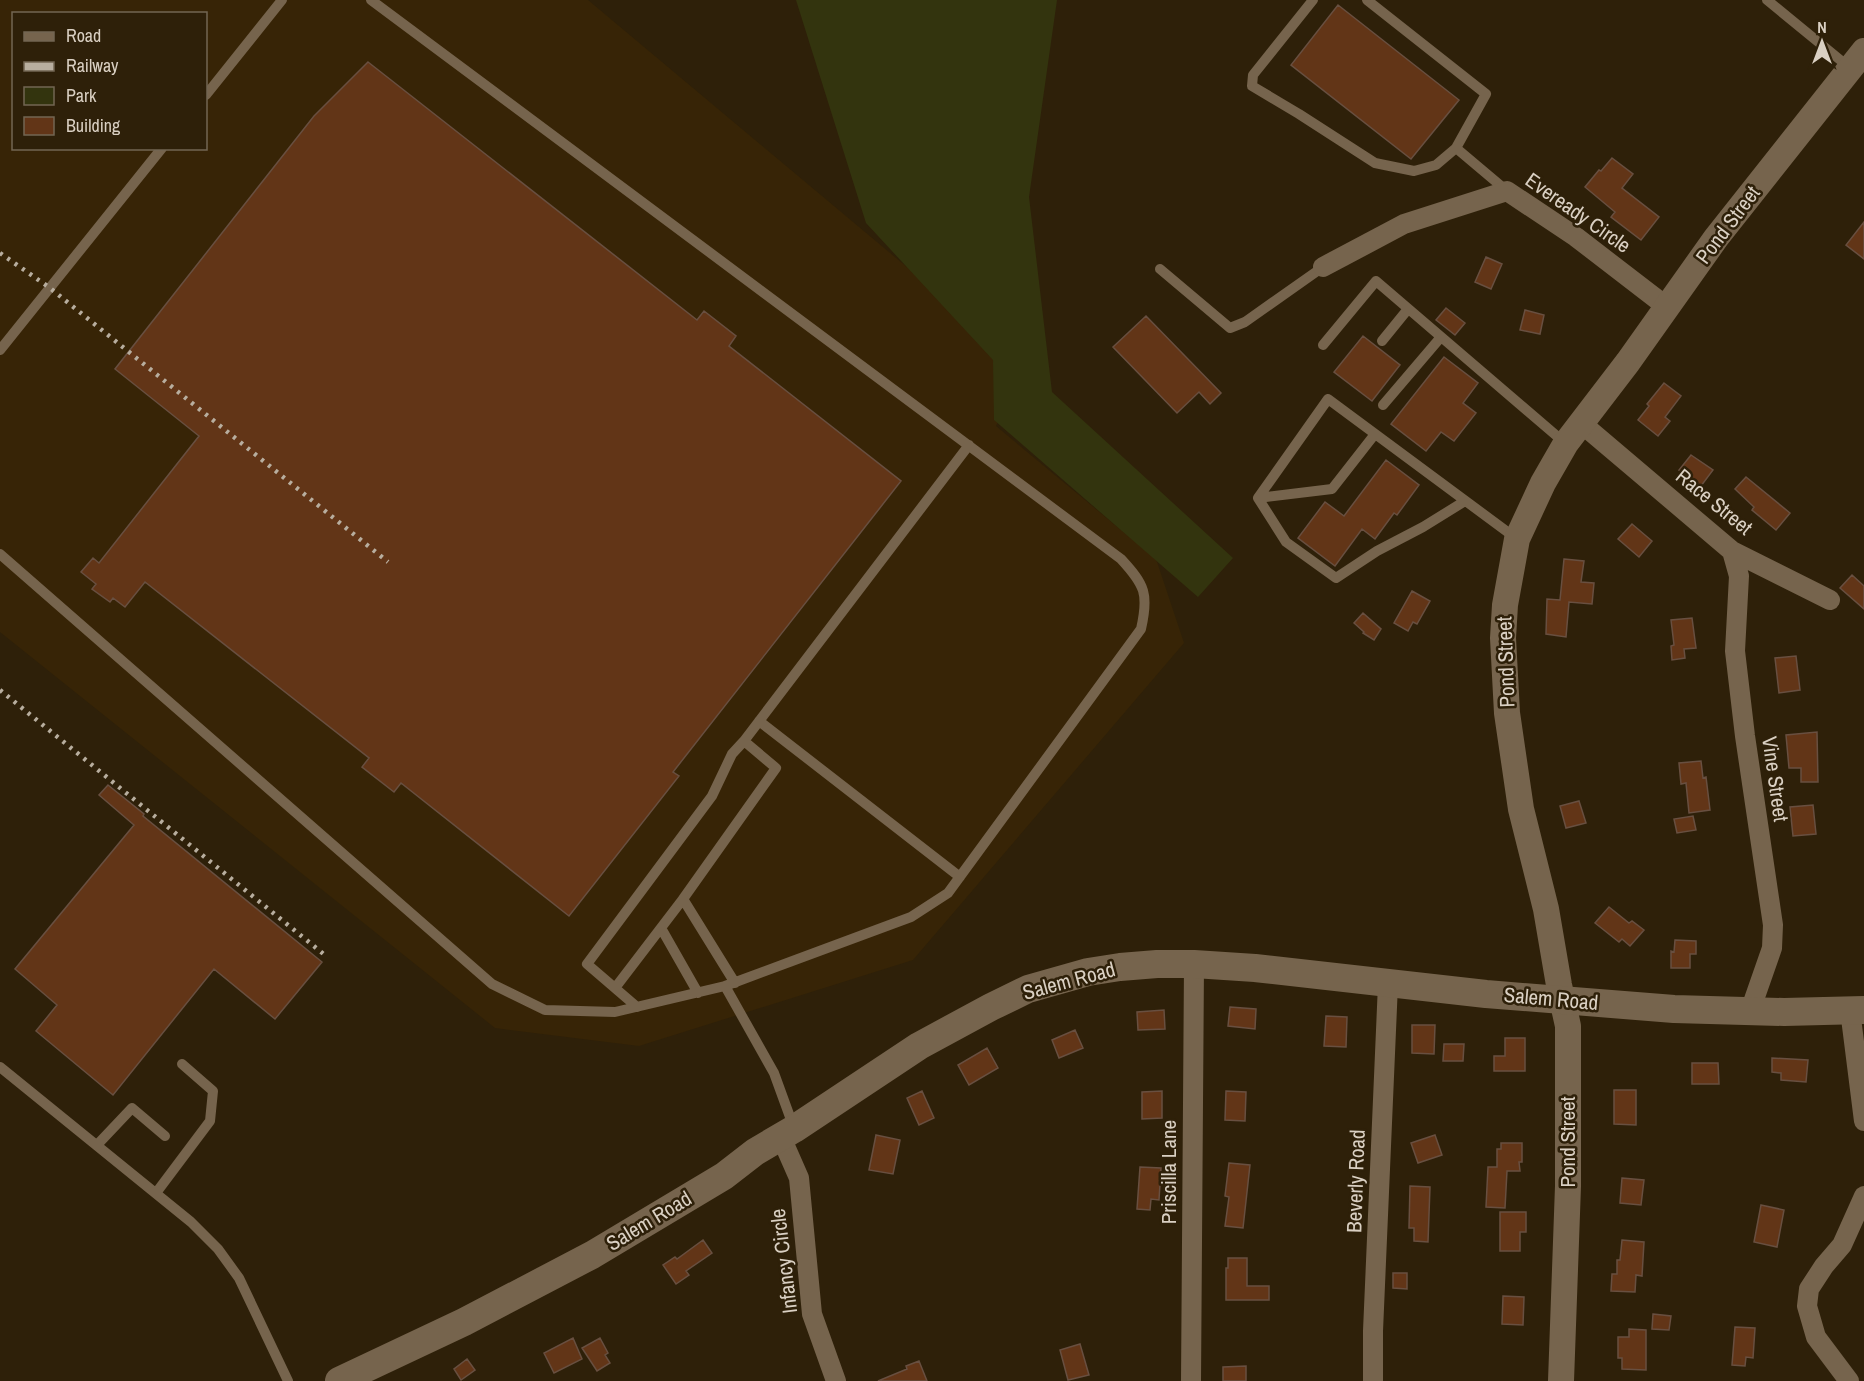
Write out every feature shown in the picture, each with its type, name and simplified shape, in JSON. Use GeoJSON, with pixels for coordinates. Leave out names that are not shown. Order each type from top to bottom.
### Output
{"type":"FeatureCollection","features":[{"type":"Feature","properties":{"kind":"main road","name":"Salem Road"},"geometry":{"type":"LineString","coordinates":[[339,1381],[464,1322],[592,1255],[724,1176],[755,1152],[788,1133],[919,1046],[991,1006],[1028,989],[1088,972],[1120,966],[1194,964],[1255,968],[1388,984],[1674,1009],[1857,1010]]}},
{"type":"Feature","properties":{"kind":"street","name":"Pond Street"},"geometry":{"type":"LineString","coordinates":[[1561,1381],[1568,1186],[1568,1026],[1546,909],[1521,809],[1507,712],[1503,638],[1505,605],[1517,539],[1543,483],[1566,443],[1628,362],[1716,238],[1857,59]]}},
{"type":"Feature","properties":{"kind":"street","name":"Eveready Circle"},"geometry":{"type":"LineString","coordinates":[[1323,267],[1404,224],[1507,191],[1576,237],[1667,307]]}},
{"type":"Feature","properties":{"kind":"street","name":"Race Street"},"geometry":{"type":"LineString","coordinates":[[1581,423],[1732,551],[1830,600]]}},
{"type":"Feature","properties":{"kind":"street","name":"Vine Street"},"geometry":{"type":"LineString","coordinates":[[1732,551],[1739,576],[1735,651],[1751,781],[1773,925],[1772,948],[1750,1011]]}},
{"type":"Feature","properties":{"kind":"street","name":"Priscilla Lane"},"geometry":{"type":"LineString","coordinates":[[1191,1381],[1194,964]]}},
{"type":"Feature","properties":{"kind":"street","name":"Beverly Road"},"geometry":{"type":"LineString","coordinates":[[1373,1381],[1388,984]]}},
{"type":"Feature","properties":{"kind":"street"},"geometry":{"type":"LineString","coordinates":[[1857,1010],[1864,1121]]}},
{"type":"Feature","properties":{"kind":"street","name":"Infancy Circle"},"geometry":{"type":"LineString","coordinates":[[788,1133],[799,1178],[812,1314],[836,1381]]}},
{"type":"Feature","properties":{"kind":"street"},"geometry":{"type":"LineString","coordinates":[[1849,1381],[1816,1337],[1807,1306],[1809,1289],[1824,1266],[1842,1245],[1864,1196]]}},
{"type":"Feature","properties":{"kind":"lane"},"geometry":{"type":"LineString","coordinates":[[207,93],[282,0]]}},
{"type":"Feature","properties":{"kind":"lane"},"geometry":{"type":"LineString","coordinates":[[0,554],[492,984],[545,1010],[615,1012],[730,985],[911,917],[948,893],[1141,629],[1145,612],[1145,592],[1135,574],[1121,559],[371,0]]}},
{"type":"Feature","properties":{"kind":"lane"},"geometry":{"type":"LineString","coordinates":[[1313,0],[1253,75],[1252,86],[1375,163],[1414,171],[1436,165],[1455,148],[1486,94],[1367,0]]}},
{"type":"Feature","properties":{"kind":"lane"},"geometry":{"type":"LineString","coordinates":[[1767,0],[1857,59]]}},
{"type":"Feature","properties":{"kind":"lane"},"geometry":{"type":"LineString","coordinates":[[1455,148],[1507,191]]}},
{"type":"Feature","properties":{"kind":"lane"},"geometry":{"type":"LineString","coordinates":[[0,350],[160,150]]}},
{"type":"Feature","properties":{"kind":"lane"},"geometry":{"type":"LineString","coordinates":[[1160,269],[1230,328],[1245,322],[1323,267]]}},
{"type":"Feature","properties":{"kind":"lane"},"geometry":{"type":"LineString","coordinates":[[1323,345],[1376,281],[1566,443]]}},
{"type":"Feature","properties":{"kind":"lane"},"geometry":{"type":"LineString","coordinates":[[1382,341],[1408,309]]}},
{"type":"Feature","properties":{"kind":"lane"},"geometry":{"type":"LineString","coordinates":[[1383,405],[1441,337]]}},
{"type":"Feature","properties":{"kind":"lane"},"geometry":{"type":"LineString","coordinates":[[1258,498],[1328,399],[1517,539]]}},
{"type":"Feature","properties":{"kind":"lane"},"geometry":{"type":"LineString","coordinates":[[1258,498],[1332,489],[1375,434]]}},
{"type":"Feature","properties":{"kind":"lane"},"geometry":{"type":"LineString","coordinates":[[637,1007],[587,964],[712,796],[732,754],[759,722],[969,445]]}},
{"type":"Feature","properties":{"kind":"lane"},"geometry":{"type":"LineString","coordinates":[[1258,498],[1286,542],[1336,578],[1377,551],[1423,527],[1465,501]]}},
{"type":"Feature","properties":{"kind":"lane"},"geometry":{"type":"LineString","coordinates":[[759,722],[960,877]]}},
{"type":"Feature","properties":{"kind":"lane"},"geometry":{"type":"LineString","coordinates":[[615,988],[683,899],[776,768],[744,741]]}},
{"type":"Feature","properties":{"kind":"lane"},"geometry":{"type":"LineString","coordinates":[[683,899],[774,1073],[788,1133]]}},
{"type":"Feature","properties":{"kind":"lane"},"geometry":{"type":"LineString","coordinates":[[661,928],[698,993]]}},
{"type":"Feature","properties":{"kind":"lane"},"geometry":{"type":"LineString","coordinates":[[156,1193],[210,1120],[213,1091],[182,1064]]}},
{"type":"Feature","properties":{"kind":"lane"},"geometry":{"type":"LineString","coordinates":[[0,1067],[191,1222],[218,1249],[238,1278],[288,1381]]}},
{"type":"Feature","properties":{"kind":"lane"},"geometry":{"type":"LineString","coordinates":[[97,1145],[132,1108],[165,1136]]}},
{"type":"Feature","properties":{"kind":"shaded area"},"geometry":{"type":"Polygon","coordinates":[[[0,0],[588,0],[1025,366],[996,426],[1156,559],[1184,643],[913,960],[639,1046],[495,1028],[0,632],[0,0]]]}},
{"type":"Feature","properties":{"kind":"green space"},"geometry":{"type":"Polygon","coordinates":[[[796,0],[1057,0],[1029,197],[1052,392],[1233,558],[1198,597],[994,420],[993,360],[866,223],[796,0]]]}},
{"type":"Feature","properties":{"kind":"building"},"geometry":{"type":"Polygon","coordinates":[[[1338,5],[1459,100],[1411,159],[1291,65],[1338,5]]]}},
{"type":"Feature","properties":{"kind":"building"},"geometry":{"type":"Polygon","coordinates":[[[368,62],[697,320],[704,311],[736,336],[729,346],[901,481],[673,772],[679,776],[569,916],[401,783],[394,792],[362,767],[369,758],[145,582],[125,607],[113,598],[110,602],[92,589],[96,584],[81,572],[93,558],[99,563],[199,436],[115,369],[314,116],[368,62]]]}},
{"type":"Feature","properties":{"kind":"building"},"geometry":{"type":"Polygon","coordinates":[[[1612,158],[1633,174],[1622,188],[1659,217],[1641,240],[1611,217],[1615,212],[1585,187],[1612,158]]]}},
{"type":"Feature","properties":{"kind":"building"},"geometry":{"type":"Polygon","coordinates":[[[1864,222],[1864,259],[1846,245],[1864,222]]]}},
{"type":"Feature","properties":{"kind":"building"},"geometry":{"type":"Polygon","coordinates":[[[1486,257],[1502,264],[1491,289],[1475,282],[1486,257]]]}},
{"type":"Feature","properties":{"kind":"building"},"geometry":{"type":"Polygon","coordinates":[[[1446,308],[1465,323],[1455,335],[1436,320],[1446,308]]]}},
{"type":"Feature","properties":{"kind":"building"},"geometry":{"type":"Polygon","coordinates":[[[1525,310],[1544,315],[1540,334],[1520,330],[1525,310]]]}},
{"type":"Feature","properties":{"kind":"building"},"geometry":{"type":"Polygon","coordinates":[[[1146,316],[1221,393],[1210,404],[1199,392],[1177,413],[1113,347],[1146,316]]]}},
{"type":"Feature","properties":{"kind":"building"},"geometry":{"type":"Polygon","coordinates":[[[1363,336],[1400,365],[1372,401],[1334,372],[1363,336]]]}},
{"type":"Feature","properties":{"kind":"building"},"geometry":{"type":"Polygon","coordinates":[[[1444,357],[1478,383],[1463,403],[1476,413],[1454,441],[1441,432],[1426,451],[1391,424],[1444,357]]]}},
{"type":"Feature","properties":{"kind":"building"},"geometry":{"type":"Polygon","coordinates":[[[1664,383],[1681,396],[1665,417],[1670,421],[1658,436],[1638,420],[1649,406],[1647,404],[1664,383]]]}},
{"type":"Feature","properties":{"kind":"building"},"geometry":{"type":"Polygon","coordinates":[[[1691,455],[1713,470],[1701,486],[1679,470],[1691,455]]]}},
{"type":"Feature","properties":{"kind":"building"},"geometry":{"type":"Polygon","coordinates":[[[1386,460],[1419,485],[1397,515],[1394,513],[1375,539],[1362,529],[1335,566],[1298,538],[1325,502],[1344,516],[1386,460]]]}},
{"type":"Feature","properties":{"kind":"building"},"geometry":{"type":"Polygon","coordinates":[[[1746,477],[1790,513],[1776,530],[1752,510],[1754,507],[1735,489],[1746,477]]]}},
{"type":"Feature","properties":{"kind":"building"},"geometry":{"type":"Polygon","coordinates":[[[1632,524],[1652,541],[1639,557],[1618,539],[1632,524]]]}},
{"type":"Feature","properties":{"kind":"building"},"geometry":{"type":"Polygon","coordinates":[[[1564,559],[1584,561],[1581,582],[1594,583],[1592,604],[1569,602],[1566,637],[1546,634],[1547,599],[1560,600],[1564,559]]]}},
{"type":"Feature","properties":{"kind":"building"},"geometry":{"type":"Polygon","coordinates":[[[1852,575],[1864,586],[1864,609],[1840,588],[1852,575]]]}},
{"type":"Feature","properties":{"kind":"building"},"geometry":{"type":"Polygon","coordinates":[[[1412,591],[1430,601],[1417,624],[1413,622],[1408,631],[1394,623],[1412,591]]]}},
{"type":"Feature","properties":{"kind":"building"},"geometry":{"type":"Polygon","coordinates":[[[1363,613],[1381,629],[1374,640],[1354,623],[1363,613]]]}},
{"type":"Feature","properties":{"kind":"building"},"geometry":{"type":"Polygon","coordinates":[[[1692,618],[1696,648],[1684,649],[1685,658],[1672,660],[1671,646],[1674,645],[1671,620],[1692,618]]]}},
{"type":"Feature","properties":{"kind":"building"},"geometry":{"type":"Polygon","coordinates":[[[1796,656],[1800,690],[1779,693],[1775,658],[1796,656]]]}},
{"type":"Feature","properties":{"kind":"building"},"geometry":{"type":"Polygon","coordinates":[[[1817,732],[1818,782],[1801,782],[1801,768],[1789,768],[1786,735],[1817,732]]]}},
{"type":"Feature","properties":{"kind":"building"},"geometry":{"type":"Polygon","coordinates":[[[1701,761],[1703,778],[1706,777],[1710,810],[1689,813],[1686,783],[1681,784],[1679,763],[1701,761]]]}},
{"type":"Feature","properties":{"kind":"building"},"geometry":{"type":"Polygon","coordinates":[[[108,785],[322,962],[275,1019],[214,969],[113,1095],[36,1031],[57,1005],[15,969],[134,825],[99,795],[108,785]]]}},
{"type":"Feature","properties":{"kind":"building"},"geometry":{"type":"Polygon","coordinates":[[[1579,801],[1586,823],[1566,828],[1560,806],[1579,801]]]}},
{"type":"Feature","properties":{"kind":"building"},"geometry":{"type":"Polygon","coordinates":[[[1813,805],[1816,834],[1793,836],[1790,807],[1813,805]]]}},
{"type":"Feature","properties":{"kind":"building"},"geometry":{"type":"Polygon","coordinates":[[[1693,816],[1696,830],[1677,833],[1674,819],[1693,816]]]}},
{"type":"Feature","properties":{"kind":"building"},"geometry":{"type":"Polygon","coordinates":[[[1609,907],[1629,923],[1632,921],[1644,930],[1630,946],[1622,939],[1619,942],[1595,923],[1609,907]]]}},
{"type":"Feature","properties":{"kind":"building"},"geometry":{"type":"Polygon","coordinates":[[[1675,940],[1696,941],[1696,954],[1690,954],[1690,968],[1671,968],[1671,951],[1674,952],[1675,940]]]}},
{"type":"Feature","properties":{"kind":"building"},"geometry":{"type":"Polygon","coordinates":[[[1230,1007],[1256,1009],[1255,1029],[1228,1026],[1230,1007]]]}},
{"type":"Feature","properties":{"kind":"building"},"geometry":{"type":"Polygon","coordinates":[[[1164,1010],[1165,1029],[1138,1030],[1137,1012],[1164,1010]]]}},
{"type":"Feature","properties":{"kind":"building"},"geometry":{"type":"Polygon","coordinates":[[[1326,1016],[1347,1017],[1346,1047],[1324,1046],[1326,1016]]]}},
{"type":"Feature","properties":{"kind":"building"},"geometry":{"type":"Polygon","coordinates":[[[1412,1025],[1435,1025],[1434,1054],[1412,1053],[1412,1025]]]}},
{"type":"Feature","properties":{"kind":"building"},"geometry":{"type":"Polygon","coordinates":[[[1075,1030],[1083,1048],[1059,1058],[1052,1040],[1075,1030]]]}},
{"type":"Feature","properties":{"kind":"building"},"geometry":{"type":"Polygon","coordinates":[[[1505,1038],[1525,1038],[1525,1071],[1494,1071],[1494,1056],[1505,1056],[1505,1038]]]}},
{"type":"Feature","properties":{"kind":"building"},"geometry":{"type":"Polygon","coordinates":[[[1444,1044],[1464,1044],[1463,1061],[1443,1061],[1444,1044]]]}},
{"type":"Feature","properties":{"kind":"building"},"geometry":{"type":"Polygon","coordinates":[[[987,1048],[998,1068],[969,1085],[958,1065],[987,1048]]]}},
{"type":"Feature","properties":{"kind":"building"},"geometry":{"type":"Polygon","coordinates":[[[1772,1058],[1808,1060],[1806,1082],[1781,1080],[1781,1073],[1772,1072],[1772,1058]]]}},
{"type":"Feature","properties":{"kind":"building"},"geometry":{"type":"Polygon","coordinates":[[[1692,1063],[1718,1063],[1719,1084],[1692,1084],[1692,1063]]]}},
{"type":"Feature","properties":{"kind":"building"},"geometry":{"type":"Polygon","coordinates":[[[1614,1090],[1636,1090],[1636,1125],[1614,1124],[1614,1090]]]}},
{"type":"Feature","properties":{"kind":"building"},"geometry":{"type":"Polygon","coordinates":[[[922,1091],[934,1118],[919,1125],[907,1098],[922,1091]]]}},
{"type":"Feature","properties":{"kind":"building"},"geometry":{"type":"Polygon","coordinates":[[[1162,1091],[1162,1118],[1142,1119],[1142,1092],[1162,1091]]]}},
{"type":"Feature","properties":{"kind":"building"},"geometry":{"type":"Polygon","coordinates":[[[1226,1091],[1246,1092],[1245,1121],[1225,1120],[1226,1091]]]}},
{"type":"Feature","properties":{"kind":"building"},"geometry":{"type":"Polygon","coordinates":[[[876,1135],[900,1140],[893,1174],[869,1170],[876,1135]]]}},
{"type":"Feature","properties":{"kind":"building"},"geometry":{"type":"Polygon","coordinates":[[[1435,1135],[1442,1155],[1418,1163],[1411,1143],[1435,1135]]]}},
{"type":"Feature","properties":{"kind":"building"},"geometry":{"type":"Polygon","coordinates":[[[1501,1143],[1522,1143],[1520,1171],[1507,1171],[1505,1208],[1486,1207],[1488,1167],[1497,1167],[1497,1149],[1501,1149],[1501,1143]]]}},
{"type":"Feature","properties":{"kind":"building"},"geometry":{"type":"Polygon","coordinates":[[[1229,1163],[1250,1165],[1243,1228],[1225,1226],[1229,1197],[1225,1196],[1229,1163]]]}},
{"type":"Feature","properties":{"kind":"building"},"geometry":{"type":"Polygon","coordinates":[[[1140,1167],[1161,1168],[1159,1200],[1151,1199],[1150,1210],[1137,1209],[1140,1167]]]}},
{"type":"Feature","properties":{"kind":"building"},"geometry":{"type":"Polygon","coordinates":[[[1622,1178],[1644,1180],[1641,1205],[1620,1203],[1622,1178]]]}},
{"type":"Feature","properties":{"kind":"building"},"geometry":{"type":"Polygon","coordinates":[[[1410,1186],[1430,1187],[1428,1242],[1414,1241],[1414,1228],[1409,1228],[1410,1186]]]}},
{"type":"Feature","properties":{"kind":"building"},"geometry":{"type":"Polygon","coordinates":[[[1761,1205],[1784,1210],[1777,1247],[1754,1242],[1761,1205]]]}},
{"type":"Feature","properties":{"kind":"building"},"geometry":{"type":"Polygon","coordinates":[[[1500,1212],[1526,1212],[1526,1232],[1520,1232],[1520,1251],[1500,1251],[1500,1212]]]}},
{"type":"Feature","properties":{"kind":"building"},"geometry":{"type":"Polygon","coordinates":[[[703,1240],[712,1253],[686,1271],[689,1275],[676,1284],[663,1265],[675,1257],[677,1259],[703,1240]]]}},
{"type":"Feature","properties":{"kind":"building"},"geometry":{"type":"Polygon","coordinates":[[[1622,1240],[1644,1242],[1642,1276],[1636,1275],[1635,1292],[1611,1291],[1612,1274],[1617,1274],[1617,1260],[1620,1260],[1622,1240]]]}},
{"type":"Feature","properties":{"kind":"building"},"geometry":{"type":"Polygon","coordinates":[[[1228,1258],[1247,1258],[1247,1286],[1269,1286],[1269,1300],[1226,1300],[1228,1258]]]}},
{"type":"Feature","properties":{"kind":"building"},"geometry":{"type":"Polygon","coordinates":[[[1393,1273],[1407,1273],[1407,1289],[1393,1288],[1393,1273]]]}},
{"type":"Feature","properties":{"kind":"building"},"geometry":{"type":"Polygon","coordinates":[[[1503,1296],[1524,1297],[1523,1325],[1502,1324],[1503,1296]]]}},
{"type":"Feature","properties":{"kind":"building"},"geometry":{"type":"Polygon","coordinates":[[[1653,1314],[1671,1316],[1669,1330],[1652,1329],[1653,1314]]]}},
{"type":"Feature","properties":{"kind":"building"},"geometry":{"type":"Polygon","coordinates":[[[1735,1327],[1755,1328],[1753,1358],[1746,1357],[1745,1366],[1732,1365],[1735,1327]]]}},
{"type":"Feature","properties":{"kind":"building"},"geometry":{"type":"Polygon","coordinates":[[[1629,1329],[1646,1330],[1646,1370],[1622,1369],[1622,1358],[1618,1358],[1618,1337],[1629,1337],[1629,1329]]]}},
{"type":"Feature","properties":{"kind":"building"},"geometry":{"type":"Polygon","coordinates":[[[573,1338],[582,1359],[554,1373],[544,1353],[573,1338]]]}},
{"type":"Feature","properties":{"kind":"building"},"geometry":{"type":"Polygon","coordinates":[[[600,1338],[608,1353],[605,1355],[610,1363],[597,1371],[582,1348],[600,1338]]]}},
{"type":"Feature","properties":{"kind":"building"},"geometry":{"type":"Polygon","coordinates":[[[1080,1344],[1089,1375],[1068,1380],[1060,1350],[1080,1344]]]}},
{"type":"Feature","properties":{"kind":"building"},"geometry":{"type":"Polygon","coordinates":[[[467,1359],[475,1370],[461,1380],[454,1369],[467,1359]]]}},
{"type":"Feature","properties":{"kind":"building"},"geometry":{"type":"Polygon","coordinates":[[[919,1361],[927,1381],[878,1381],[907,1369],[906,1366],[919,1361]]]}},
{"type":"Feature","properties":{"kind":"building"},"geometry":{"type":"Polygon","coordinates":[[[1246,1366],[1246,1381],[1223,1381],[1223,1367],[1246,1366]]]}},
{"type":"Feature","properties":{"kind":"railway"},"geometry":{"type":"LineString","coordinates":[[0,253],[50,288],[388,562]]}},
{"type":"Feature","properties":{"kind":"railway"},"geometry":{"type":"LineString","coordinates":[[0,690],[326,956]]}}]}
